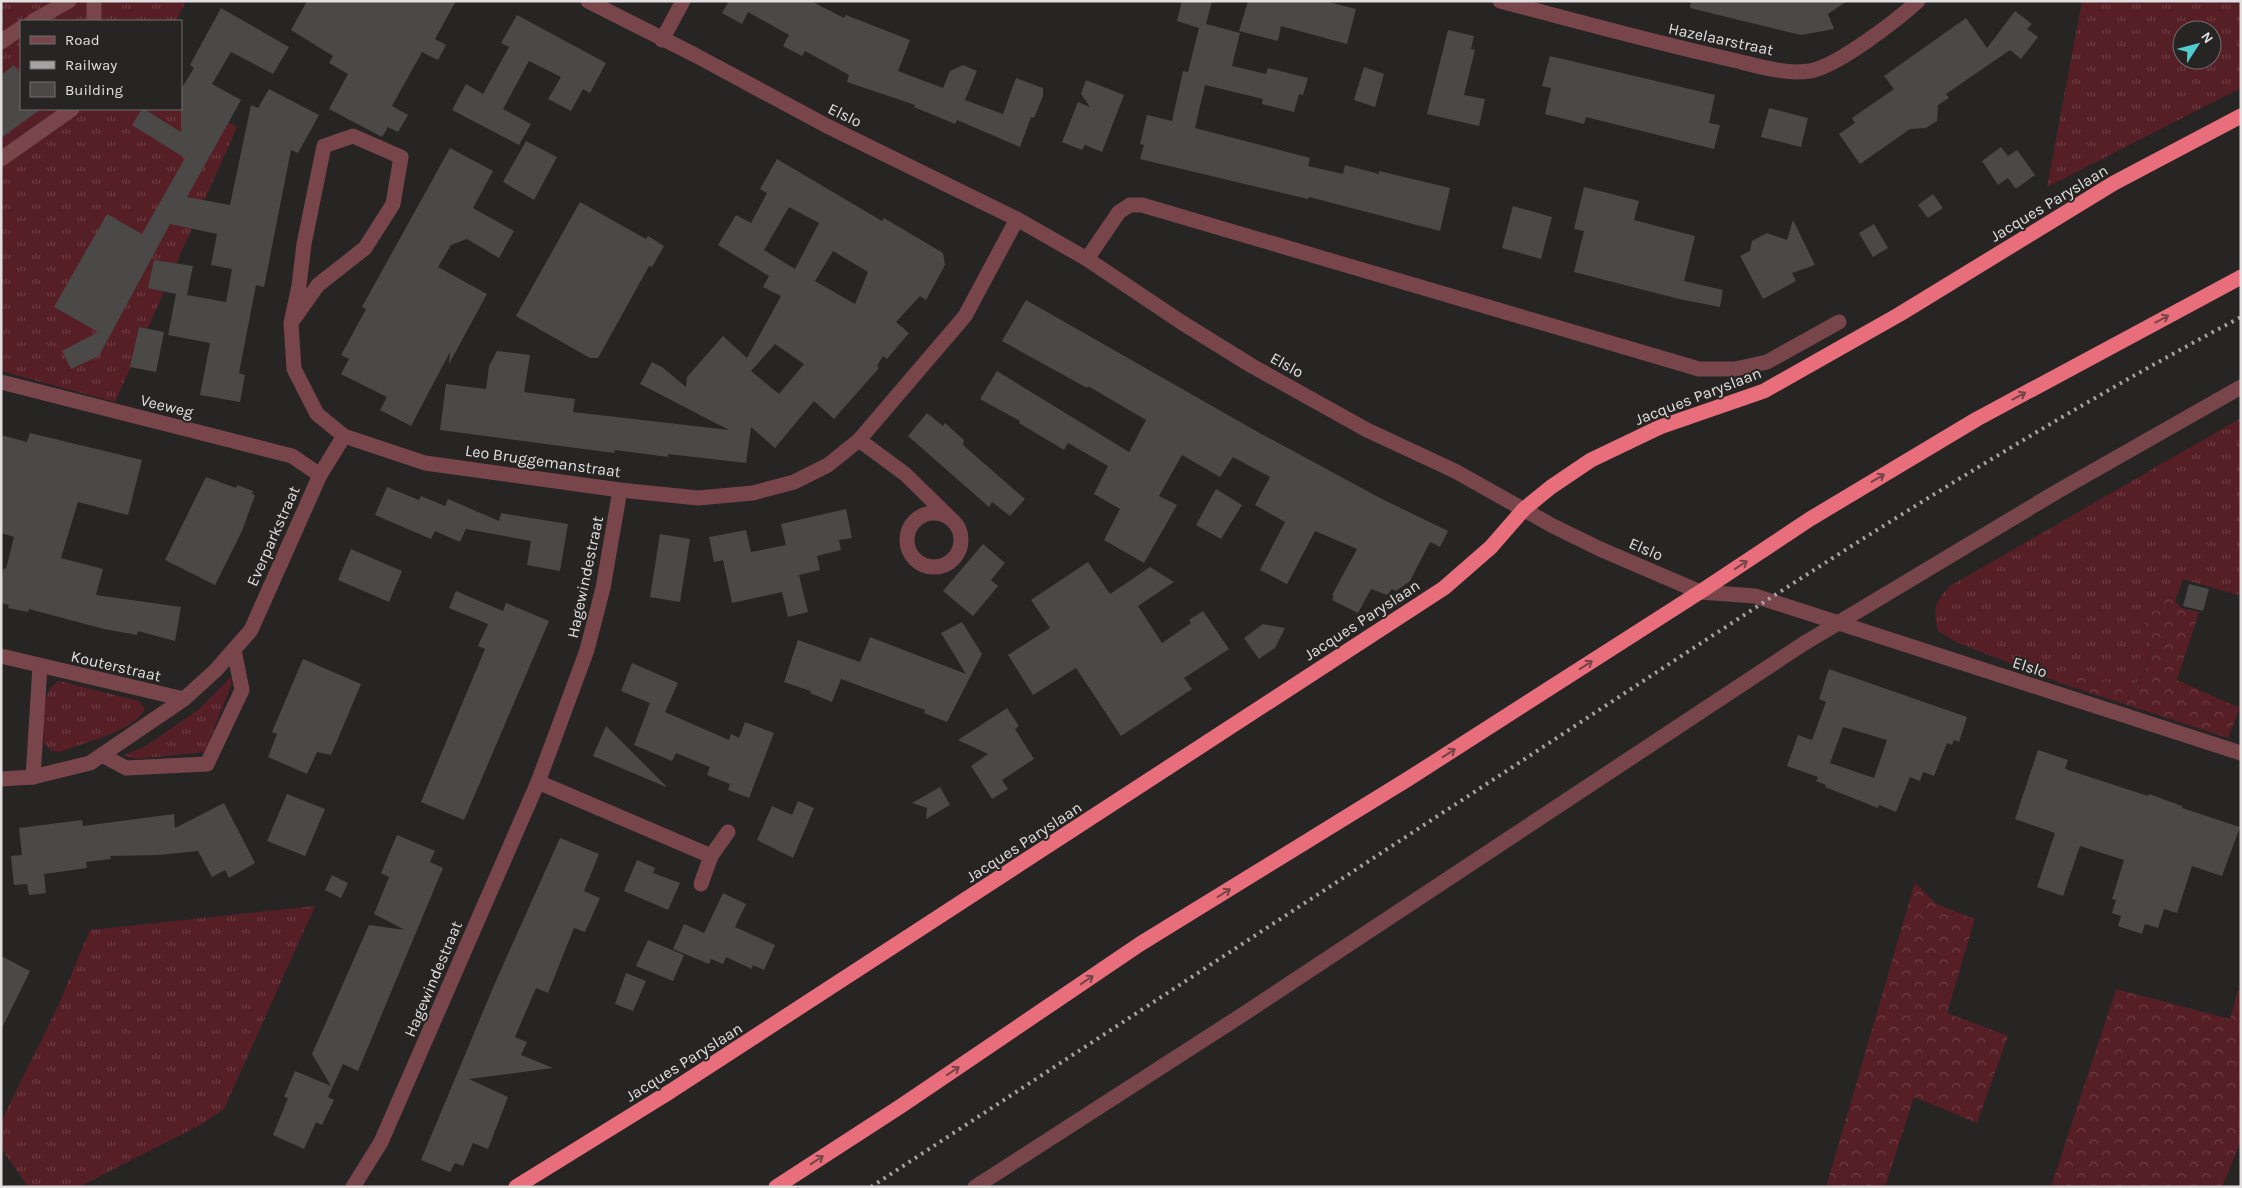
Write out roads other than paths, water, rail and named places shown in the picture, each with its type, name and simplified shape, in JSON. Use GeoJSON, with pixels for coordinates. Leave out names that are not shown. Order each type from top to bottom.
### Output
{"type":"FeatureCollection","features":[{"type":"Feature","properties":{"kind":"highway","name":"Jacques Paryslaan"},"geometry":{"type":"LineString","coordinates":[[516,1187],[671,1091],[1444,588],[1491,547],[1524,509],[1551,487],[1591,460],[1660,427],[1764,391],[1900,314],[2114,183],[2241,116]]}},
{"type":"Feature","properties":{"kind":"highway"},"geometry":{"type":"LineString","coordinates":[[776,1187],[901,1106],[1140,944],[1408,780],[1810,519],[1977,419],[2241,277]]}},
{"type":"Feature","properties":{"kind":"street"},"geometry":{"type":"LineString","coordinates":[[35,20],[69,1]]}},
{"type":"Feature","properties":{"kind":"street"},"geometry":{"type":"LineString","coordinates":[[94,1],[94,20]]}},
{"type":"Feature","properties":{"kind":"street","name":"Elslo"},"geometry":{"type":"LineString","coordinates":[[588,1],[826,126],[1017,220],[1087,259],[1180,322],[1252,366],[1367,430],[1455,471],[1600,549],[1700,592],[1755,596],[2241,752]]}},
{"type":"Feature","properties":{"kind":"street"},"geometry":{"type":"LineString","coordinates":[[662,40],[683,1]]}},
{"type":"Feature","properties":{"kind":"street","name":"Hazelaarstraat"},"geometry":{"type":"LineString","coordinates":[[1500,1],[1656,43],[1791,72],[1812,70],[1831,62],[1872,38],[1918,1]]}},
{"type":"Feature","properties":{"kind":"street"},"geometry":{"type":"LineString","coordinates":[[1,42],[20,29]]}},
{"type":"Feature","properties":{"kind":"street"},"geometry":{"type":"LineString","coordinates":[[1,159],[71,110]]}},
{"type":"Feature","properties":{"kind":"street","name":"Leo Bruggemanstraat"},"geometry":{"type":"LineString","coordinates":[[291,322],[318,285],[364,248],[393,204],[401,157],[353,136],[324,146],[304,244],[299,286],[291,322],[294,369],[317,414],[344,436],[425,463],[620,490],[698,498],[754,493],[794,482],[828,465],[859,440],[965,316],[1017,220]]}},
{"type":"Feature","properties":{"kind":"street"},"geometry":{"type":"LineString","coordinates":[[1087,259],[1119,212],[1130,205],[1142,205],[1699,369],[1735,369],[1767,362],[1839,322]]}},
{"type":"Feature","properties":{"kind":"street","name":"Veeweg"},"geometry":{"type":"LineString","coordinates":[[1,382],[292,456],[320,475]]}},
{"type":"Feature","properties":{"kind":"street"},"geometry":{"type":"LineString","coordinates":[[976,1187],[1239,1017],[1803,644],[2058,491],[2241,387]]}},
{"type":"Feature","properties":{"kind":"street","name":"Everparkstraat"},"geometry":{"type":"LineString","coordinates":[[1,779],[33,777],[90,763],[184,699],[216,670],[251,630],[320,475],[344,436]]}},
{"type":"Feature","properties":{"kind":"street"},"geometry":{"type":"LineString","coordinates":[[859,440],[905,474],[951,519]]}},
{"type":"Feature","properties":{"kind":"street","name":"Hagewindestraat"},"geometry":{"type":"LineString","coordinates":[[353,1187],[381,1142],[538,782],[587,650],[603,588],[620,490]]}},
{"type":"Feature","properties":{"kind":"street"},"geometry":{"type":"LineString","coordinates":[[102,755],[126,768],[150,769],[207,764],[242,690],[234,650]]}},
{"type":"Feature","properties":{"kind":"street","name":"Kouterstraat"},"geometry":{"type":"LineString","coordinates":[[1,656],[184,699]]}},
{"type":"Feature","properties":{"kind":"street"},"geometry":{"type":"LineString","coordinates":[[33,777],[40,666]]}},
{"type":"Feature","properties":{"kind":"street"},"geometry":{"type":"LineString","coordinates":[[538,782],[711,856]]}},
{"type":"Feature","properties":{"kind":"street"},"geometry":{"type":"LineString","coordinates":[[701,884],[711,856],[728,832]]}},
{"type":"Feature","properties":{"kind":"railway"},"geometry":{"type":"LineString","coordinates":[[871,1187],[1798,580],[2061,418],[2241,317]]}}]}
